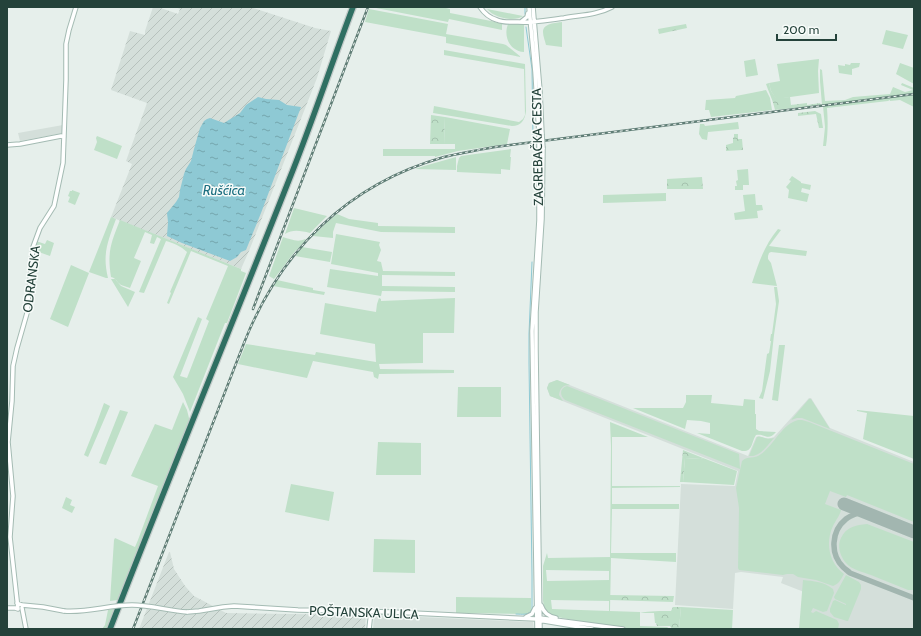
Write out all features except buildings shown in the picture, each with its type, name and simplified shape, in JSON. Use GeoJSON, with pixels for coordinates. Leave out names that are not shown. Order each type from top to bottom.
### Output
{"type":"FeatureCollection","features":[{"type":"Feature","properties":{"kind":"highway"},"geometry":{"type":"LineString","coordinates":[[110,629],[148,529],[290,178],[353,7]]}},
{"type":"Feature","properties":{"kind":"highway"},"geometry":{"type":"LineString","coordinates":[[114,629],[293,179],[357,7]]}},
{"type":"Feature","properties":{"kind":"main road","name":"ODRANSKA"},"geometry":{"type":"LineString","coordinates":[[26,629],[25,620],[19,607],[10,537],[13,496],[8,442],[12,401],[13,366],[16,348],[27,313],[33,247],[41,226],[51,211],[54,203],[64,163],[66,44],[76,7]]}},
{"type":"Feature","properties":{"kind":"main road"},"geometry":{"type":"LineString","coordinates":[[480,7],[488,16],[496,20],[505,22],[544,22]]}},
{"type":"Feature","properties":{"kind":"main road"},"geometry":{"type":"LineString","coordinates":[[522,21],[527,16],[530,8]]}},
{"type":"Feature","properties":{"kind":"main road","name":"ZAGREBAČKA CESTA"},"geometry":{"type":"LineString","coordinates":[[530,8],[541,134]]}},
{"type":"Feature","properties":{"kind":"main road"},"geometry":{"type":"LineString","coordinates":[[518,22],[532,22],[591,14],[610,8]]}},
{"type":"Feature","properties":{"kind":"main road"},"geometry":{"type":"LineString","coordinates":[[535,32],[538,26],[550,20]]}},
{"type":"Feature","properties":{"kind":"main road","name":"ZAGREBAČKA CESTA"},"geometry":{"type":"LineString","coordinates":[[532,22],[535,32],[540,91],[542,218],[536,312],[538,599]]}},
{"type":"Feature","properties":{"kind":"main road"},"geometry":{"type":"LineString","coordinates":[[7,145],[61,136],[64,137]]}},
{"type":"Feature","properties":{"kind":"main road","name":"ZAGREBAČKA CESTA"},"geometry":{"type":"LineString","coordinates":[[538,599],[532,351],[541,148]]}},
{"type":"Feature","properties":{"kind":"main road"},"geometry":{"type":"LineString","coordinates":[[521,618],[529,616],[533,613],[538,599]]}},
{"type":"Feature","properties":{"kind":"main road"},"geometry":{"type":"LineString","coordinates":[[538,599],[541,629]]}},
{"type":"Feature","properties":{"kind":"main road"},"geometry":{"type":"LineString","coordinates":[[538,599],[546,614],[564,622]]}},
{"type":"Feature","properties":{"kind":"main road","name":"POŠTANSKA ULICA"},"geometry":{"type":"LineString","coordinates":[[7,608],[31,606],[64,611],[81,611],[131,605],[187,612],[199,612],[234,606],[298,610],[539,619]]}},
{"type":"Feature","properties":{"kind":"main road"},"geometry":{"type":"LineString","coordinates":[[369,629],[371,612]]}},
{"type":"Feature","properties":{"kind":"main road"},"geometry":{"type":"LineString","coordinates":[[539,619],[623,629]]}},
{"type":"Feature","properties":{"kind":"main road"},"geometry":{"type":"LineString","coordinates":[[539,619],[592,629]]}},
{"type":"Feature","properties":{"kind":"main road"},"geometry":{"type":"LineString","coordinates":[[537,629],[539,619]]}},
{"type":"Feature","properties":{"kind":"main road"},"geometry":{"type":"LineString","coordinates":[[541,629],[545,624],[552,622]]}},
{"type":"Feature","properties":{"kind":"shaded area"},"geometry":{"type":"Polygon","coordinates":[[[153,7],[158,7],[178,14],[180,9],[175,7],[250,7],[315,28],[331,31],[317,78],[241,269],[111,217],[132,164],[126,161],[147,103],[111,90],[130,31],[145,35],[153,7]]]}},
{"type":"Feature","properties":{"kind":"shaded area"},"geometry":{"type":"Polygon","coordinates":[[[63,125],[62,133],[20,141],[18,133],[63,125]]]}},
{"type":"Feature","properties":{"kind":"shaded area"},"geometry":{"type":"Polygon","coordinates":[[[557,380],[748,456],[756,437],[759,436],[768,439],[774,437],[809,398],[811,398],[830,428],[914,462],[914,629],[801,629],[804,592],[781,583],[783,577],[741,572],[735,573],[733,609],[675,605],[681,484],[735,486],[738,471],[550,396],[547,388],[549,383],[557,380]]]}},
{"type":"Feature","properties":{"kind":"shaded area"},"geometry":{"type":"Polygon","coordinates":[[[169,552],[174,569],[185,586],[194,596],[226,613],[366,615],[365,629],[139,629],[169,552]]]}},
{"type":"Feature","properties":{"kind":"shaded area"},"geometry":{"type":"Polygon","coordinates":[[[375,615],[533,622],[534,629],[373,629],[375,615]]]}},
{"type":"Feature","properties":{"kind":"green space"},"geometry":{"type":"Polygon","coordinates":[[[371,7],[442,7],[450,9],[450,13],[502,24],[502,30],[449,19],[448,22],[371,7]]]}},
{"type":"Feature","properties":{"kind":"green space"},"geometry":{"type":"Polygon","coordinates":[[[369,9],[448,24],[446,34],[503,44],[521,57],[446,43],[446,37],[365,22],[369,9]]]}},
{"type":"Feature","properties":{"kind":"green space"},"geometry":{"type":"Polygon","coordinates":[[[487,9],[523,16],[517,19],[505,18],[493,14],[487,9]]]}},
{"type":"Feature","properties":{"kind":"green space"},"geometry":{"type":"Polygon","coordinates":[[[562,22],[562,47],[546,45],[543,32],[545,27],[550,24],[562,22]]]}},
{"type":"Feature","properties":{"kind":"green space"},"geometry":{"type":"Polygon","coordinates":[[[508,24],[524,24],[524,52],[511,46],[506,34],[508,24]]]}},
{"type":"Feature","properties":{"kind":"green space"},"geometry":{"type":"Polygon","coordinates":[[[686,24],[687,28],[659,34],[658,29],[686,24]]]}},
{"type":"Feature","properties":{"kind":"green space"},"geometry":{"type":"Polygon","coordinates":[[[886,30],[908,35],[903,49],[882,44],[886,30]]]}},
{"type":"Feature","properties":{"kind":"green space"},"geometry":{"type":"Polygon","coordinates":[[[444,50],[525,64],[526,111],[525,117],[522,122],[518,125],[512,126],[433,113],[434,106],[519,122],[525,115],[524,69],[444,55],[444,50]]]}},
{"type":"Feature","properties":{"kind":"green space"},"geometry":{"type":"Polygon","coordinates":[[[755,59],[758,75],[746,77],[744,61],[755,59]]]}},
{"type":"Feature","properties":{"kind":"green space"},"geometry":{"type":"Polygon","coordinates":[[[819,59],[819,93],[776,99],[771,91],[769,83],[780,81],[777,64],[819,59]]]}},
{"type":"Feature","properties":{"kind":"green space"},"geometry":{"type":"Polygon","coordinates":[[[851,63],[860,63],[859,67],[852,69],[852,75],[839,73],[838,65],[845,66],[845,64],[850,65],[851,63]]]}},
{"type":"Feature","properties":{"kind":"green space"},"geometry":{"type":"Polygon","coordinates":[[[900,63],[914,68],[914,84],[896,74],[900,63]]]}},
{"type":"Feature","properties":{"kind":"green space"},"geometry":{"type":"Polygon","coordinates":[[[820,69],[822,70],[825,101],[890,94],[893,87],[905,92],[913,90],[901,85],[902,83],[914,88],[914,93],[822,105],[820,69]]]}},
{"type":"Feature","properties":{"kind":"green space"},"geometry":{"type":"Polygon","coordinates":[[[769,83],[771,91],[776,98],[790,97],[791,105],[820,103],[821,105],[775,110],[766,84],[769,83]]]}},
{"type":"Feature","properties":{"kind":"green space"},"geometry":{"type":"Polygon","coordinates":[[[766,90],[770,98],[772,110],[711,117],[709,110],[705,110],[706,100],[735,98],[736,96],[766,90]]]}},
{"type":"Feature","properties":{"kind":"green space"},"geometry":{"type":"Polygon","coordinates":[[[914,95],[914,107],[900,100],[890,100],[827,108],[827,141],[826,146],[823,146],[825,127],[823,106],[914,95]]]}},
{"type":"Feature","properties":{"kind":"green space"},"geometry":{"type":"Polygon","coordinates":[[[815,111],[821,114],[823,128],[819,128],[816,114],[798,116],[798,113],[815,111]]]}},
{"type":"Feature","properties":{"kind":"green space"},"geometry":{"type":"Polygon","coordinates":[[[431,115],[445,117],[444,144],[430,144],[431,115]]]}},
{"type":"Feature","properties":{"kind":"green space"},"geometry":{"type":"Polygon","coordinates":[[[445,117],[510,129],[507,144],[458,151],[435,157],[383,156],[383,149],[455,149],[455,144],[444,144],[445,117]]]}},
{"type":"Feature","properties":{"kind":"green space"},"geometry":{"type":"Polygon","coordinates":[[[738,122],[739,129],[708,132],[707,140],[702,139],[699,134],[700,124],[704,124],[705,126],[738,122]]]}},
{"type":"Feature","properties":{"kind":"green space"},"geometry":{"type":"Polygon","coordinates":[[[734,134],[738,134],[738,139],[742,139],[743,150],[726,151],[726,145],[733,143],[734,134]]]}},
{"type":"Feature","properties":{"kind":"green space"},"geometry":{"type":"Polygon","coordinates":[[[97,136],[122,146],[117,159],[94,150],[97,142],[97,136]]]}},
{"type":"Feature","properties":{"kind":"green space"},"geometry":{"type":"Polygon","coordinates":[[[511,149],[510,170],[501,169],[501,174],[457,172],[459,158],[461,156],[511,149]]]}},
{"type":"Feature","properties":{"kind":"green space"},"geometry":{"type":"Polygon","coordinates":[[[456,157],[456,170],[415,169],[424,166],[456,157]]]}},
{"type":"Feature","properties":{"kind":"green space"},"geometry":{"type":"Polygon","coordinates":[[[748,169],[749,185],[743,185],[743,190],[735,190],[735,186],[737,186],[736,181],[738,180],[737,170],[748,169]]]}},
{"type":"Feature","properties":{"kind":"green space"},"geometry":{"type":"Polygon","coordinates":[[[792,176],[801,183],[811,185],[810,190],[802,188],[801,192],[809,194],[807,202],[788,198],[789,190],[786,187],[791,181],[789,180],[792,176]]]}},
{"type":"Feature","properties":{"kind":"green space"},"geometry":{"type":"Polygon","coordinates":[[[702,177],[703,189],[667,189],[667,179],[702,177]]]}},
{"type":"Feature","properties":{"kind":"green space"},"geometry":{"type":"Polygon","coordinates":[[[72,190],[80,193],[75,205],[68,202],[70,197],[68,196],[72,190]]]}},
{"type":"Feature","properties":{"kind":"green space"},"geometry":{"type":"Polygon","coordinates":[[[666,193],[666,201],[603,203],[603,195],[666,193]]]}},
{"type":"Feature","properties":{"kind":"green space"},"geometry":{"type":"Polygon","coordinates":[[[755,194],[756,205],[762,205],[763,210],[757,211],[758,218],[735,220],[734,213],[745,211],[743,195],[755,194]]]}},
{"type":"Feature","properties":{"kind":"green space"},"geometry":{"type":"Polygon","coordinates":[[[294,208],[327,216],[310,233],[294,231],[285,234],[294,208]]]}},
{"type":"Feature","properties":{"kind":"green space"},"geometry":{"type":"Polygon","coordinates":[[[337,214],[349,219],[378,223],[378,226],[455,227],[455,233],[381,232],[336,223],[333,238],[313,236],[337,214]]]}},
{"type":"Feature","properties":{"kind":"green space"},"geometry":{"type":"Polygon","coordinates":[[[111,217],[116,219],[107,248],[106,269],[108,278],[106,278],[89,272],[111,217]]]}},
{"type":"Feature","properties":{"kind":"green space"},"geometry":{"type":"Polygon","coordinates":[[[120,220],[241,269],[241,271],[246,273],[190,412],[183,394],[173,377],[198,317],[202,319],[180,376],[187,378],[209,321],[206,319],[228,266],[191,251],[169,304],[167,303],[171,293],[170,292],[187,252],[177,245],[166,241],[144,293],[139,292],[161,239],[157,237],[154,244],[150,243],[152,235],[145,232],[134,258],[141,261],[130,288],[121,285],[111,277],[109,261],[112,242],[120,220]]]}},
{"type":"Feature","properties":{"kind":"green space"},"geometry":{"type":"Polygon","coordinates":[[[778,229],[781,230],[769,246],[807,251],[806,256],[769,253],[768,259],[771,263],[777,286],[752,283],[765,248],[778,229]]]}},
{"type":"Feature","properties":{"kind":"green space"},"geometry":{"type":"Polygon","coordinates":[[[336,234],[380,242],[379,245],[381,250],[377,261],[381,262],[383,271],[455,272],[455,276],[382,275],[382,286],[455,287],[455,292],[382,291],[381,296],[327,287],[330,269],[378,276],[378,273],[331,264],[336,234]]]}},
{"type":"Feature","properties":{"kind":"green space"},"geometry":{"type":"Polygon","coordinates":[[[283,237],[297,241],[306,240],[296,250],[274,279],[269,276],[283,237]]]}},
{"type":"Feature","properties":{"kind":"green space"},"geometry":{"type":"Polygon","coordinates":[[[47,240],[54,243],[50,256],[34,249],[36,241],[45,244],[47,240]]]}},
{"type":"Feature","properties":{"kind":"green space"},"geometry":{"type":"Polygon","coordinates":[[[302,247],[332,252],[330,262],[295,256],[302,247]]]}},
{"type":"Feature","properties":{"kind":"green space"},"geometry":{"type":"Polygon","coordinates":[[[71,265],[89,273],[68,327],[50,319],[71,265]]]}},
{"type":"Feature","properties":{"kind":"green space"},"geometry":{"type":"Polygon","coordinates":[[[111,279],[115,279],[121,286],[135,292],[128,307],[117,289],[111,279]]]}},
{"type":"Feature","properties":{"kind":"green space"},"geometry":{"type":"Polygon","coordinates":[[[277,280],[325,292],[324,295],[273,286],[277,280]]]}},
{"type":"Feature","properties":{"kind":"green space"},"geometry":{"type":"Polygon","coordinates":[[[774,287],[777,287],[779,301],[770,371],[763,399],[759,398],[762,391],[767,354],[769,353],[772,334],[776,304],[774,287]]]}},
{"type":"Feature","properties":{"kind":"green space"},"geometry":{"type":"Polygon","coordinates":[[[379,298],[381,301],[455,298],[454,333],[423,333],[423,363],[379,364],[380,369],[454,370],[454,373],[379,374],[378,379],[374,377],[373,372],[313,361],[307,378],[238,364],[246,344],[315,355],[316,352],[376,362],[375,344],[320,334],[325,303],[376,312],[379,298]]]}},
{"type":"Feature","properties":{"kind":"green space"},"geometry":{"type":"Polygon","coordinates":[[[779,345],[785,345],[778,401],[772,400],[779,345]]]}},
{"type":"Feature","properties":{"kind":"green space"},"geometry":{"type":"Polygon","coordinates":[[[557,380],[570,385],[562,387],[560,390],[559,395],[563,401],[550,396],[547,388],[549,383],[557,380]]]}},
{"type":"Feature","properties":{"kind":"green space"},"geometry":{"type":"Polygon","coordinates":[[[567,386],[739,454],[740,469],[565,400],[561,392],[563,388],[567,386]]]}},
{"type":"Feature","properties":{"kind":"green space"},"geometry":{"type":"Polygon","coordinates":[[[458,387],[501,387],[501,417],[457,417],[458,387]]]}},
{"type":"Feature","properties":{"kind":"green space"},"geometry":{"type":"Polygon","coordinates":[[[686,395],[712,395],[711,403],[743,406],[744,399],[755,400],[756,429],[759,431],[776,432],[769,437],[756,435],[750,448],[746,451],[742,451],[697,433],[710,434],[710,423],[687,420],[685,429],[633,408],[683,408],[686,402],[686,395]]]}},
{"type":"Feature","properties":{"kind":"green space"},"geometry":{"type":"Polygon","coordinates":[[[809,399],[811,399],[830,429],[802,418],[791,420],[809,399]]]}},
{"type":"Feature","properties":{"kind":"green space"},"geometry":{"type":"Polygon","coordinates":[[[183,402],[190,422],[118,600],[110,601],[114,540],[115,538],[135,547],[158,486],[131,476],[155,424],[172,430],[183,402]]]}},
{"type":"Feature","properties":{"kind":"green space"},"geometry":{"type":"Polygon","coordinates":[[[104,403],[110,406],[88,457],[84,455],[104,403]]]}},
{"type":"Feature","properties":{"kind":"green space"},"geometry":{"type":"Polygon","coordinates":[[[120,410],[128,412],[106,465],[99,463],[120,410]]]}},
{"type":"Feature","properties":{"kind":"green space"},"geometry":{"type":"Polygon","coordinates":[[[857,410],[914,416],[914,459],[863,439],[867,413],[857,410]]]}},
{"type":"Feature","properties":{"kind":"green space"},"geometry":{"type":"Polygon","coordinates":[[[798,420],[809,422],[914,464],[914,522],[847,495],[846,497],[830,491],[825,504],[841,510],[833,526],[829,539],[830,552],[835,564],[844,574],[838,583],[833,586],[816,580],[798,577],[793,574],[783,575],[739,570],[738,568],[739,508],[736,488],[742,461],[761,454],[787,426],[798,420]]]}},
{"type":"Feature","properties":{"kind":"green space"},"geometry":{"type":"Polygon","coordinates":[[[610,422],[648,437],[612,437],[612,486],[680,486],[612,488],[612,504],[679,504],[679,509],[612,509],[611,553],[676,553],[676,562],[611,558],[610,611],[640,612],[640,626],[667,627],[670,629],[635,629],[597,625],[553,616],[545,610],[543,601],[543,566],[547,553],[548,558],[610,557],[610,422]],[[546,570],[547,581],[609,580],[609,571],[546,570]],[[551,600],[552,609],[609,611],[609,601],[551,600]]]}},
{"type":"Feature","properties":{"kind":"green space"},"geometry":{"type":"Polygon","coordinates":[[[757,437],[769,439],[774,438],[760,453],[749,456],[757,437]]]}},
{"type":"Feature","properties":{"kind":"green space"},"geometry":{"type":"Polygon","coordinates":[[[378,442],[421,443],[421,475],[376,475],[378,442]]]}},
{"type":"Feature","properties":{"kind":"green space"},"geometry":{"type":"Polygon","coordinates":[[[683,450],[703,458],[685,458],[683,482],[680,482],[683,450]]]}},
{"type":"Feature","properties":{"kind":"green space"},"geometry":{"type":"Polygon","coordinates":[[[685,458],[703,458],[737,471],[734,485],[683,482],[685,458]]]}},
{"type":"Feature","properties":{"kind":"green space"},"geometry":{"type":"Polygon","coordinates":[[[291,484],[334,492],[329,521],[285,512],[291,484]]]}},
{"type":"Feature","properties":{"kind":"green space"},"geometry":{"type":"Polygon","coordinates":[[[66,497],[72,500],[70,505],[75,507],[72,513],[62,508],[66,497]]]}},
{"type":"Feature","properties":{"kind":"green space"},"geometry":{"type":"Polygon","coordinates":[[[867,524],[914,542],[914,590],[908,590],[851,567],[844,560],[839,548],[843,534],[852,527],[867,524]]]}},
{"type":"Feature","properties":{"kind":"green space"},"geometry":{"type":"Polygon","coordinates":[[[374,539],[415,540],[415,573],[373,572],[374,539]]]}},
{"type":"Feature","properties":{"kind":"green space"},"geometry":{"type":"Polygon","coordinates":[[[846,575],[859,582],[861,585],[861,589],[848,621],[834,617],[830,612],[833,601],[835,600],[846,605],[834,597],[846,575]]]}},
{"type":"Feature","properties":{"kind":"green space"},"geometry":{"type":"Polygon","coordinates":[[[803,580],[823,583],[833,589],[834,593],[827,611],[823,612],[813,608],[811,612],[813,613],[816,611],[837,620],[839,624],[838,629],[799,629],[803,580]]]}},
{"type":"Feature","properties":{"kind":"green space"},"geometry":{"type":"Polygon","coordinates":[[[610,595],[674,596],[673,602],[610,600],[610,595]]]}},
{"type":"Feature","properties":{"kind":"green space"},"geometry":{"type":"Polygon","coordinates":[[[456,597],[531,598],[531,611],[526,614],[456,613],[456,597]]]}},
{"type":"Feature","properties":{"kind":"green space"},"geometry":{"type":"Polygon","coordinates":[[[673,607],[681,607],[679,629],[672,629],[670,626],[657,626],[655,623],[654,613],[640,613],[651,611],[671,611],[673,607]]]}},
{"type":"Feature","properties":{"kind":"green space"},"geometry":{"type":"Polygon","coordinates":[[[681,607],[733,610],[732,629],[679,629],[681,607]]]}},
{"type":"Feature","properties":{"kind":"green space"},"geometry":{"type":"Polygon","coordinates":[[[116,608],[108,629],[102,629],[105,625],[108,610],[116,608]]]}},
{"type":"Feature","properties":{"kind":"water","name":"Rušćica"},"geometry":{"type":"Polygon","coordinates":[[[258,97],[279,100],[287,105],[301,107],[246,250],[230,261],[167,236],[167,213],[179,197],[184,174],[191,161],[200,128],[204,121],[210,118],[224,123],[240,113],[246,105],[258,97]]]}},
{"type":"Feature","properties":{"kind":"waterway"},"geometry":{"type":"LineString","coordinates":[[525,7],[525,14]]}},
{"type":"Feature","properties":{"kind":"waterway"},"geometry":{"type":"LineString","coordinates":[[526,27],[532,69],[533,139]]}},
{"type":"Feature","properties":{"kind":"waterway"},"geometry":{"type":"LineString","coordinates":[[516,614],[527,614],[532,609],[529,363],[532,262]]}},
{"type":"Feature","properties":{"kind":"taxiway"},"geometry":{"type":"LineString","coordinates":[[863,511],[846,519],[837,530],[834,549],[839,562],[850,573],[914,598]]}},
{"type":"Feature","properties":{"kind":"runway"},"geometry":{"type":"LineString","coordinates":[[844,504],[914,532]]}},
{"type":"Feature","properties":{"kind":"railway"},"geometry":{"type":"LineString","coordinates":[[253,309],[368,7]]}},
{"type":"Feature","properties":{"kind":"railway"},"geometry":{"type":"LineString","coordinates":[[133,629],[244,343],[259,310],[277,279],[298,251],[322,226],[348,203],[377,185],[409,169],[444,157],[495,147],[914,94]]}}]}
